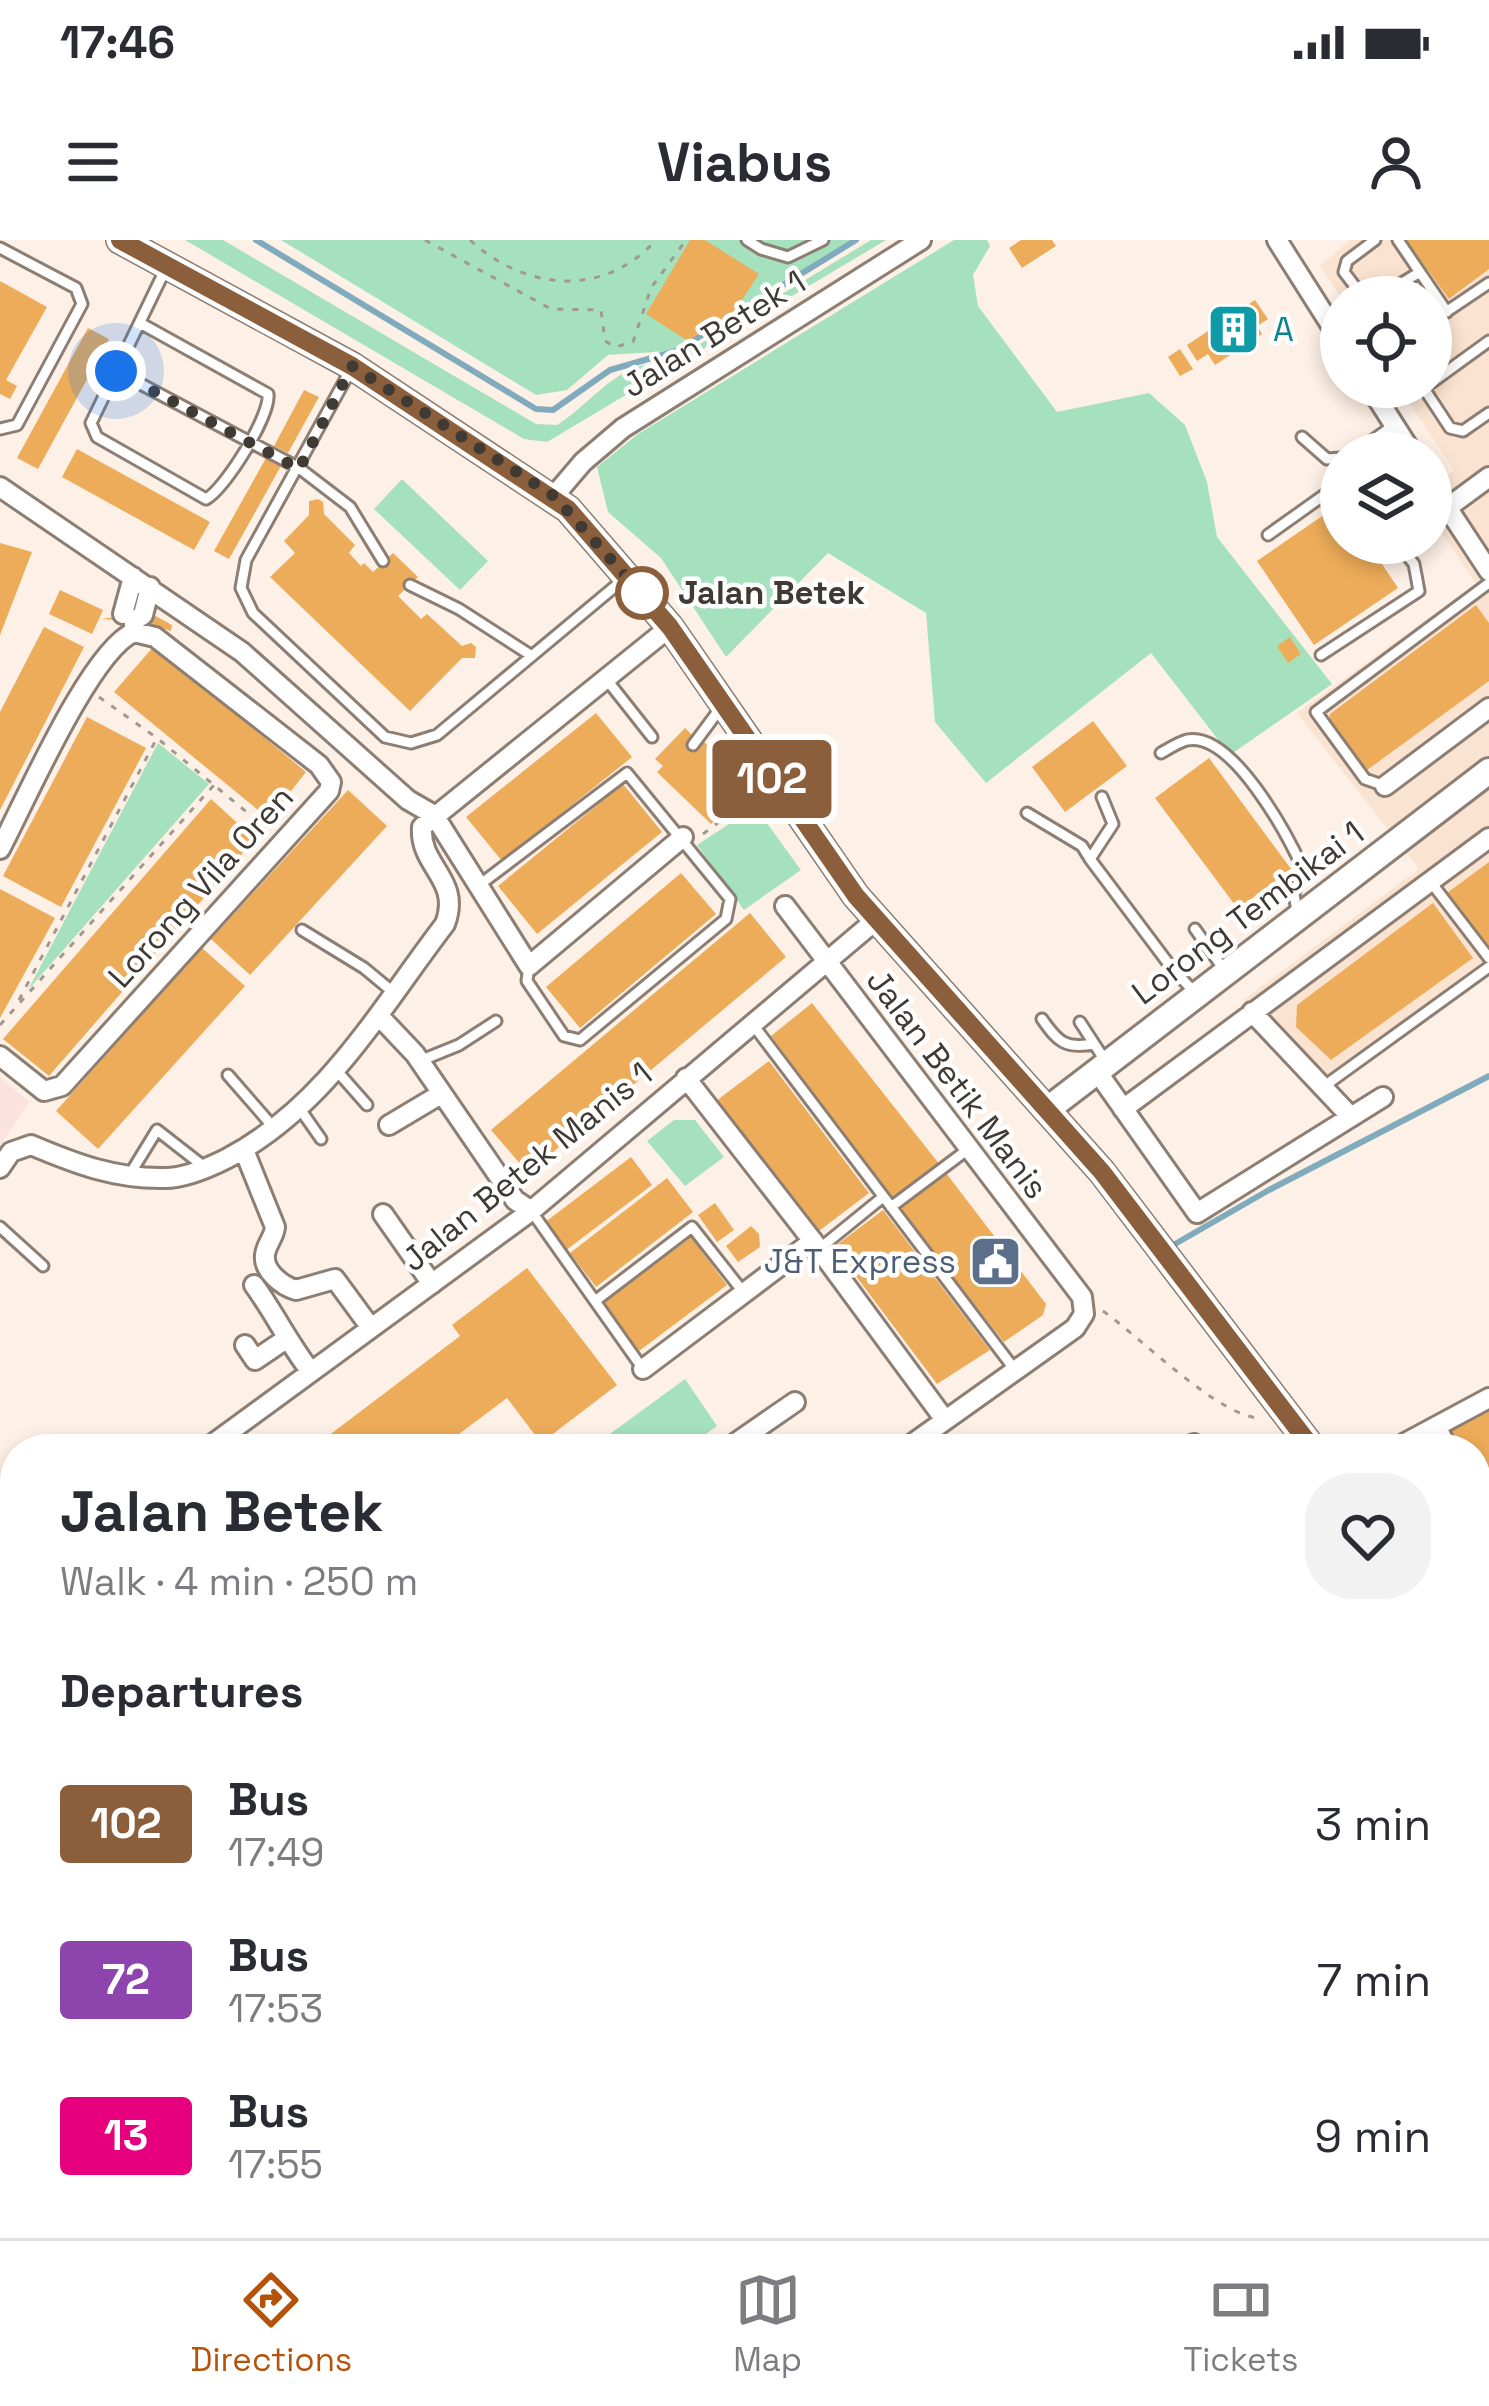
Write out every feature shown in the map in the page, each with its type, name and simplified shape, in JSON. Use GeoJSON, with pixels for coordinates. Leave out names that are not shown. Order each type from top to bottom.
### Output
{"type":"FeatureCollection","features":[{"type":"Feature","properties":{"kind":"street"},"geometry":{"type":"LineString","coordinates":[[120,240],[352,366],[554,496],[670,627],[773,781],[876,920],[1048,1109],[1189,1282],[1302,1434]]}},
{"type":"Feature","properties":{"kind":"street","name":"Jalan Betek 1"},"geometry":{"type":"LineString","coordinates":[[554,496],[622,428],[921,240]]}},
{"type":"Feature","properties":{"kind":"street"},"geometry":{"type":"LineString","coordinates":[[1277,240],[1320,308]]}},
{"type":"Feature","properties":{"kind":"street"},"geometry":{"type":"LineString","coordinates":[[1383,408],[1398,432]]}},
{"type":"Feature","properties":{"kind":"street"},"geometry":{"type":"LineString","coordinates":[[1452,504],[1489,477]]}},
{"type":"Feature","properties":{"kind":"street"},"geometry":{"type":"LineString","coordinates":[[0,487],[242,652],[409,800],[434,815],[529,966],[683,837]]}},
{"type":"Feature","properties":{"kind":"street"},"geometry":{"type":"LineString","coordinates":[[1452,516],[1489,571]]}},
{"type":"Feature","properties":{"kind":"street"},"geometry":{"type":"LineString","coordinates":[[0,849],[86,687],[131,622],[143,615],[142,582]]}},
{"type":"Feature","properties":{"kind":"street","name":"Lorong Vila Oren"},"geometry":{"type":"LineString","coordinates":[[0,1056],[44,1091],[62,1086],[329,791],[328,774],[131,622]]}},
{"type":"Feature","properties":{"kind":"street"},"geometry":{"type":"LineString","coordinates":[[0,1168],[11,1152],[31,1145],[90,1170],[170,1179],[207,1168],[275,1129],[337,1071],[445,924],[451,909],[445,882],[421,842],[422,827],[670,627]]}},
{"type":"Feature","properties":{"kind":"street","name":"Lorong Tembikai 1"},"geometry":{"type":"LineString","coordinates":[[1385,786],[1489,708]]}},
{"type":"Feature","properties":{"kind":"street","name":"Lorong Tembikai 1"},"geometry":{"type":"LineString","coordinates":[[1048,1109],[1099,1059],[1196,994],[1489,771]]}},
{"type":"Feature","properties":{"kind":"street"},"geometry":{"type":"LineString","coordinates":[[1123,1109],[1489,838]]}},
{"type":"Feature","properties":{"kind":"street","name":"Jalan Betik Manis"},"geometry":{"type":"LineString","coordinates":[[784,906],[1082,1297]]}},
{"type":"Feature","properties":{"kind":"street","name":"Jalan Betek Manis 1"},"geometry":{"type":"LineString","coordinates":[[226,1434],[531,1210],[876,920]]}},
{"type":"Feature","properties":{"kind":"street"},"geometry":{"type":"LineString","coordinates":[[1252,1012],[1351,1117]]}},
{"type":"Feature","properties":{"kind":"street"},"geometry":{"type":"LineString","coordinates":[[379,1016],[420,1061],[515,1200],[531,1210]]}},
{"type":"Feature","properties":{"kind":"street"},"geometry":{"type":"LineString","coordinates":[[1099,1059],[1123,1109],[1197,1213],[1383,1097]]}},
{"type":"Feature","properties":{"kind":"street"},"geometry":{"type":"LineString","coordinates":[[686,1078],[945,1420]]}},
{"type":"Feature","properties":{"kind":"street"},"geometry":{"type":"LineString","coordinates":[[389,1125],[441,1094]]}},
{"type":"Feature","properties":{"kind":"street"},"geometry":{"type":"LineString","coordinates":[[244,1150],[274,1227],[265,1254],[267,1268],[287,1288],[296,1290],[335,1279],[371,1328]]}},
{"type":"Feature","properties":{"kind":"street"},"geometry":{"type":"LineString","coordinates":[[383,1214],[432,1283]]}},
{"type":"Feature","properties":{"kind":"street"},"geometry":{"type":"LineString","coordinates":[[644,1369],[816,1245]]}},
{"type":"Feature","properties":{"kind":"street"},"geometry":{"type":"LineString","coordinates":[[254,1285],[311,1372]]}},
{"type":"Feature","properties":{"kind":"street"},"geometry":{"type":"LineString","coordinates":[[926,1434],[1075,1328],[1084,1314],[1082,1297]]}},
{"type":"Feature","properties":{"kind":"street"},"geometry":{"type":"LineString","coordinates":[[244,1345],[255,1360],[286,1339]]}},
{"type":"Feature","properties":{"kind":"street"},"geometry":{"type":"LineString","coordinates":[[1422,1434],[1489,1399]]}},
{"type":"Feature","properties":{"kind":"street"},"geometry":{"type":"LineString","coordinates":[[749,1434],[795,1402]]}},
{"type":"Feature","properties":{"kind":"lane"},"geometry":{"type":"LineString","coordinates":[[747,240],[788,256],[824,240]]}},
{"type":"Feature","properties":{"kind":"lane"},"geometry":{"type":"LineString","coordinates":[[1347,276],[1347,261],[1375,240]]}},
{"type":"Feature","properties":{"kind":"lane"},"geometry":{"type":"LineString","coordinates":[[1398,240],[1423,276]]}},
{"type":"Feature","properties":{"kind":"lane"},"geometry":{"type":"LineString","coordinates":[[0,248],[76,289],[82,304],[17,425],[0,429]]}},
{"type":"Feature","properties":{"kind":"lane"},"geometry":{"type":"LineString","coordinates":[[140,322],[263,388],[270,400],[217,493],[201,499],[93,433],[91,423],[166,267]]}},
{"type":"Feature","properties":{"kind":"lane"},"geometry":{"type":"LineString","coordinates":[[1413,276],[1420,272]]}},
{"type":"Feature","properties":{"kind":"lane"},"geometry":{"type":"LineString","coordinates":[[1452,309],[1489,284]]}},
{"type":"Feature","properties":{"kind":"lane"},"geometry":{"type":"LineString","coordinates":[[1452,367],[1489,341]]}},
{"type":"Feature","properties":{"kind":"lane"},"geometry":{"type":"LineString","coordinates":[[352,366],[246,560],[242,588],[253,613],[385,736],[411,742],[437,735],[628,576]]}},
{"type":"Feature","properties":{"kind":"lane"},"geometry":{"type":"LineString","coordinates":[[116,371],[299,469],[350,507],[383,561]]}},
{"type":"Feature","properties":{"kind":"lane"},"geometry":{"type":"LineString","coordinates":[[1439,408],[1450,428],[1463,431],[1489,413]]}},
{"type":"Feature","properties":{"kind":"lane"},"geometry":{"type":"LineString","coordinates":[[1384,432],[1394,425]]}},
{"type":"Feature","properties":{"kind":"lane"},"geometry":{"type":"LineString","coordinates":[[1301,437],[1320,453]]}},
{"type":"Feature","properties":{"kind":"lane"},"geometry":{"type":"LineString","coordinates":[[1268,535],[1320,498]]}},
{"type":"Feature","properties":{"kind":"lane"},"geometry":{"type":"LineString","coordinates":[[1322,655],[1419,590],[1414,564]]}},
{"type":"Feature","properties":{"kind":"lane"},"geometry":{"type":"LineString","coordinates":[[1385,786],[1365,779],[1316,712],[1489,583]]}},
{"type":"Feature","properties":{"kind":"lane"},"geometry":{"type":"LineString","coordinates":[[410,585],[459,609],[532,656]]}},
{"type":"Feature","properties":{"kind":"lane"},"geometry":{"type":"LineString","coordinates":[[605,678],[652,737]]}},
{"type":"Feature","properties":{"kind":"lane"},"geometry":{"type":"LineString","coordinates":[[693,745],[722,706]]}},
{"type":"Feature","properties":{"kind":"lane"},"geometry":{"type":"LineString","coordinates":[[1161,753],[1189,740],[1218,745],[1244,775],[1287,833],[1304,868],[1294,894],[1298,916]]}},
{"type":"Feature","properties":{"kind":"lane"},"geometry":{"type":"LineString","coordinates":[[478,886],[628,773],[730,899],[726,920],[580,1040],[564,1036],[527,981],[529,966]]}},
{"type":"Feature","properties":{"kind":"lane"},"geometry":{"type":"LineString","coordinates":[[1090,859],[1113,824],[1102,797]]}},
{"type":"Feature","properties":{"kind":"lane"},"geometry":{"type":"LineString","coordinates":[[1028,813],[1082,846],[1196,994]]}},
{"type":"Feature","properties":{"kind":"lane"},"geometry":{"type":"LineString","coordinates":[[1430,881],[1489,958]]}},
{"type":"Feature","properties":{"kind":"lane"},"geometry":{"type":"LineString","coordinates":[[1196,929],[1225,971]]}},
{"type":"Feature","properties":{"kind":"lane"},"geometry":{"type":"LineString","coordinates":[[302,930],[393,992]]}},
{"type":"Feature","properties":{"kind":"lane"},"geometry":{"type":"LineString","coordinates":[[1323,1087],[1489,968]]}},
{"type":"Feature","properties":{"kind":"lane"},"geometry":{"type":"LineString","coordinates":[[1042,1019],[1059,1043],[1099,1059]]}},
{"type":"Feature","properties":{"kind":"lane"},"geometry":{"type":"LineString","coordinates":[[420,1061],[459,1046],[496,1021]]}},
{"type":"Feature","properties":{"kind":"lane"},"geometry":{"type":"LineString","coordinates":[[1080,1022],[1099,1059]]}},
{"type":"Feature","properties":{"kind":"lane"},"geometry":{"type":"LineString","coordinates":[[752,1024],[1016,1370]]}},
{"type":"Feature","properties":{"kind":"lane"},"geometry":{"type":"LineString","coordinates":[[337,1071],[367,1105]]}},
{"type":"Feature","properties":{"kind":"lane"},"geometry":{"type":"LineString","coordinates":[[228,1075],[275,1129]]}},
{"type":"Feature","properties":{"kind":"lane"},"geometry":{"type":"LineString","coordinates":[[299,1108],[321,1138]]}},
{"type":"Feature","properties":{"kind":"lane"},"geometry":{"type":"LineString","coordinates":[[128,1176],[157,1130],[207,1168]]}},
{"type":"Feature","properties":{"kind":"lane"},"geometry":{"type":"LineString","coordinates":[[891,1207],[967,1150]]}},
{"type":"Feature","properties":{"kind":"lane"},"geometry":{"type":"LineString","coordinates":[[816,1245],[883,1197]]}},
{"type":"Feature","properties":{"kind":"lane"},"geometry":{"type":"LineString","coordinates":[[531,1210],[644,1369]]}},
{"type":"Feature","properties":{"kind":"lane"},"geometry":{"type":"LineString","coordinates":[[0,1227],[43,1266]]}},
{"type":"Feature","properties":{"kind":"lane"},"geometry":{"type":"LineString","coordinates":[[595,1301],[692,1227],[744,1293]]}},
{"type":"Feature","properties":{"kind":"lane"},"geometry":{"type":"LineString","coordinates":[[1440,1424],[1445,1434]]}},
{"type":"Feature","properties":{"kind":"path"},"geometry":{"type":"LineString","coordinates":[[424,240],[551,309],[601,310],[605,340],[615,347],[633,342],[658,275],[686,240]]}},
{"type":"Feature","properties":{"kind":"path"},"geometry":{"type":"LineString","coordinates":[[470,240],[506,269],[562,281],[593,278],[621,268],[656,240]]}},
{"type":"Feature","properties":{"kind":"path"},"geometry":{"type":"LineString","coordinates":[[86,687],[157,738],[281,841]]}},
{"type":"Feature","properties":{"kind":"path"},"geometry":{"type":"LineString","coordinates":[[15,1007],[157,738]]}},
{"type":"Feature","properties":{"kind":"path"},"geometry":{"type":"LineString","coordinates":[[683,837],[693,841],[773,781]]}},
{"type":"Feature","properties":{"kind":"path"},"geometry":{"type":"LineString","coordinates":[[0,1025],[214,785]]}},
{"type":"Feature","properties":{"kind":"path"},"geometry":{"type":"LineString","coordinates":[[1082,1297],[1131,1330],[1219,1404],[1247,1418],[1285,1410]]}},
{"type":"Feature","properties":{"kind":"shaded area"},"geometry":{"type":"Polygon","coordinates":[[[1350,240],[1489,240],[1489,968],[1323,1087],[1243,1000],[1419,869],[1297,713],[1476,584],[1452,548],[1452,432],[1429,432],[1413,408],[1452,408],[1452,276],[1327,276],[1320,266],[1350,240]]]}},
{"type":"Feature","properties":{"kind":"shaded area"},"geometry":{"type":"Polygon","coordinates":[[[0,1077],[29,1102],[0,1145],[0,1077]]]}},
{"type":"Feature","properties":{"kind":"green space"},"geometry":{"type":"Polygon","coordinates":[[[185,240],[223,240],[536,424],[557,425],[621,375],[669,363],[871,240],[886,240],[547,442],[524,439],[185,240]]]}},
{"type":"Feature","properties":{"kind":"green space"},"geometry":{"type":"Polygon","coordinates":[[[281,240],[852,240],[670,351],[608,355],[567,390],[536,395],[281,240]]]}},
{"type":"Feature","properties":{"kind":"green space"},"geometry":{"type":"Polygon","coordinates":[[[954,240],[987,240],[990,246],[973,275],[978,306],[1057,412],[1149,393],[1185,425],[1207,482],[1217,537],[1332,684],[1230,755],[1151,653],[986,783],[935,722],[926,613],[828,553],[726,657],[661,558],[608,512],[597,467],[638,434],[954,240]]]}},
{"type":"Feature","properties":{"kind":"green space"},"geometry":{"type":"Polygon","coordinates":[[[402,479],[488,561],[460,590],[374,509],[402,479]]]}},
{"type":"Feature","properties":{"kind":"green space"},"geometry":{"type":"Polygon","coordinates":[[[158,743],[209,784],[28,990],[158,743]]]}},
{"type":"Feature","properties":{"kind":"green space"},"geometry":{"type":"Polygon","coordinates":[[[755,807],[801,870],[744,910],[697,845],[755,807]]]}},
{"type":"Feature","properties":{"kind":"green space"},"geometry":{"type":"Polygon","coordinates":[[[674,1120],[695,1120],[724,1157],[685,1186],[647,1141],[674,1120]]]}},
{"type":"Feature","properties":{"kind":"green space"},"geometry":{"type":"Polygon","coordinates":[[[685,1379],[717,1426],[706,1434],[610,1434],[685,1379]]]}},
{"type":"Feature","properties":{"kind":"building"},"geometry":{"type":"Polygon","coordinates":[[[690,240],[705,240],[759,274],[734,312],[688,341],[646,314],[690,240]]]}},
{"type":"Feature","properties":{"kind":"building"},"geometry":{"type":"Polygon","coordinates":[[[1021,240],[1052,240],[1056,246],[1022,268],[1009,248],[1021,240]]]}},
{"type":"Feature","properties":{"kind":"building"},"geometry":{"type":"Polygon","coordinates":[[[1406,240],[1489,240],[1489,269],[1452,297],[1452,276],[1432,276],[1406,240]]]}},
{"type":"Feature","properties":{"kind":"building"},"geometry":{"type":"Polygon","coordinates":[[[0,281],[47,307],[6,380],[17,386],[10,399],[0,394],[0,281]]]}},
{"type":"Feature","properties":{"kind":"building","name":"A"},"geometry":{"type":"Polygon","coordinates":[[[1255,300],[1268,319],[1257,326],[1262,334],[1215,365],[1208,354],[1197,361],[1187,345],[1255,300]]]}},
{"type":"Feature","properties":{"kind":"building"},"geometry":{"type":"Polygon","coordinates":[[[88,328],[109,339],[38,469],[17,458],[88,328]]]}},
{"type":"Feature","properties":{"kind":"building"},"geometry":{"type":"Polygon","coordinates":[[[1180,349],[1193,369],[1180,376],[1168,357],[1180,349]]]}},
{"type":"Feature","properties":{"kind":"building"},"geometry":{"type":"Polygon","coordinates":[[[304,390],[319,397],[288,453],[274,446],[304,390]]]}},
{"type":"Feature","properties":{"kind":"building"},"geometry":{"type":"Polygon","coordinates":[[[77,449],[210,522],[194,550],[62,477],[77,449]]]}},
{"type":"Feature","properties":{"kind":"building"},"geometry":{"type":"Polygon","coordinates":[[[266,458],[281,466],[229,559],[214,551],[266,458]]]}},
{"type":"Feature","properties":{"kind":"building"},"geometry":{"type":"Polygon","coordinates":[[[318,499],[324,514],[355,545],[349,553],[361,566],[364,563],[373,572],[393,553],[418,577],[398,596],[421,619],[427,614],[462,646],[471,643],[476,647],[475,658],[462,658],[410,711],[270,577],[295,553],[284,541],[309,515],[309,501],[318,499]]]}},
{"type":"Feature","properties":{"kind":"building"},"geometry":{"type":"Polygon","coordinates":[[[1320,518],[1320,564],[1382,564],[1398,588],[1314,645],[1257,561],[1320,518]]]}},
{"type":"Feature","properties":{"kind":"building"},"geometry":{"type":"Polygon","coordinates":[[[0,543],[32,552],[0,635],[0,543]]]}},
{"type":"Feature","properties":{"kind":"building"},"geometry":{"type":"Polygon","coordinates":[[[60,590],[103,610],[92,634],[49,614],[60,590]]]}},
{"type":"Feature","properties":{"kind":"building"},"geometry":{"type":"Polygon","coordinates":[[[1476,605],[1489,623],[1489,681],[1363,773],[1328,725],[1330,714],[1476,605]]]}},
{"type":"Feature","properties":{"kind":"building"},"geometry":{"type":"Polygon","coordinates":[[[139,607],[172,625],[171,631],[137,621],[101,619],[138,614],[139,607]]]}},
{"type":"Feature","properties":{"kind":"building"},"geometry":{"type":"Polygon","coordinates":[[[44,627],[84,647],[0,810],[0,712],[44,627]]]}},
{"type":"Feature","properties":{"kind":"building"},"geometry":{"type":"Polygon","coordinates":[[[1290,637],[1301,654],[1288,663],[1277,646],[1290,637]]]}},
{"type":"Feature","properties":{"kind":"building"},"geometry":{"type":"Polygon","coordinates":[[[154,646],[306,772],[269,819],[114,692],[154,646]]]}},
{"type":"Feature","properties":{"kind":"building"},"geometry":{"type":"Polygon","coordinates":[[[596,713],[632,757],[502,861],[466,817],[596,713]]]}},
{"type":"Feature","properties":{"kind":"building"},"geometry":{"type":"Polygon","coordinates":[[[87,717],[146,748],[61,907],[3,876],[87,717]]]}},
{"type":"Feature","properties":{"kind":"building"},"geometry":{"type":"Polygon","coordinates":[[[1093,721],[1127,766],[1065,812],[1032,767],[1093,721]]]}},
{"type":"Feature","properties":{"kind":"building"},"geometry":{"type":"Polygon","coordinates":[[[685,728],[693,736],[688,742],[697,748],[702,740],[738,773],[736,778],[748,792],[711,824],[657,772],[663,766],[655,759],[685,728]]]}},
{"type":"Feature","properties":{"kind":"building"},"geometry":{"type":"Polygon","coordinates":[[[1209,758],[1291,869],[1238,909],[1155,798],[1209,758]]]}},
{"type":"Feature","properties":{"kind":"building"},"geometry":{"type":"Polygon","coordinates":[[[623,784],[662,832],[537,934],[498,886],[623,784]]]}},
{"type":"Feature","properties":{"kind":"building"},"geometry":{"type":"Polygon","coordinates":[[[348,790],[387,826],[250,975],[211,939],[348,790]]]}},
{"type":"Feature","properties":{"kind":"building"},"geometry":{"type":"Polygon","coordinates":[[[211,799],[255,839],[49,1076],[3,1039],[211,799]]]}},
{"type":"Feature","properties":{"kind":"building"},"geometry":{"type":"Polygon","coordinates":[[[1489,862],[1489,950],[1447,893],[1489,862]]]}},
{"type":"Feature","properties":{"kind":"building"},"geometry":{"type":"Polygon","coordinates":[[[681,873],[716,914],[580,1028],[546,987],[681,873]]]}},
{"type":"Feature","properties":{"kind":"building"},"geometry":{"type":"Polygon","coordinates":[[[0,889],[55,918],[0,1018],[0,889]]]}},
{"type":"Feature","properties":{"kind":"building"},"geometry":{"type":"Polygon","coordinates":[[[1433,903],[1473,958],[1331,1060],[1296,1027],[1297,1005],[1433,903]]]}},
{"type":"Feature","properties":{"kind":"building"},"geometry":{"type":"Polygon","coordinates":[[[750,913],[786,957],[528,1173],[491,1130],[750,913]]]}},
{"type":"Feature","properties":{"kind":"building"},"geometry":{"type":"Polygon","coordinates":[[[202,948],[245,986],[98,1149],[56,1111],[202,948]]]}},
{"type":"Feature","properties":{"kind":"building"},"geometry":{"type":"Polygon","coordinates":[[[812,1003],[940,1165],[893,1201],[771,1036],[812,1003]]]}},
{"type":"Feature","properties":{"kind":"building"},"geometry":{"type":"Polygon","coordinates":[[[769,1061],[869,1193],[815,1234],[716,1101],[769,1061]]]}},
{"type":"Feature","properties":{"kind":"building"},"geometry":{"type":"Polygon","coordinates":[[[631,1157],[652,1185],[565,1251],[544,1223],[631,1157]]]}},
{"type":"Feature","properties":{"kind":"building"},"geometry":{"type":"Polygon","coordinates":[[[946,1173],[1046,1304],[1043,1315],[1004,1342],[898,1208],[946,1173]]]}},
{"type":"Feature","properties":{"kind":"building"},"geometry":{"type":"Polygon","coordinates":[[[667,1178],[693,1212],[596,1287],[570,1253],[667,1178]]]}},
{"type":"Feature","properties":{"kind":"building"},"geometry":{"type":"Polygon","coordinates":[[[715,1203],[734,1230],[717,1242],[698,1215],[715,1203]]]}},
{"type":"Feature","properties":{"kind":"building"},"geometry":{"type":"Polygon","coordinates":[[[883,1210],[990,1350],[937,1384],[834,1247],[883,1210]]]}},
{"type":"Feature","properties":{"kind":"building"},"geometry":{"type":"Polygon","coordinates":[[[751,1226],[759,1234],[760,1247],[738,1262],[726,1246],[751,1226]]]}},
{"type":"Feature","properties":{"kind":"building"},"geometry":{"type":"Polygon","coordinates":[[[691,1237],[727,1285],[639,1351],[603,1303],[691,1237]]]}},
{"type":"Feature","properties":{"kind":"building"},"geometry":{"type":"Polygon","coordinates":[[[527,1268],[617,1385],[553,1434],[534,1434],[507,1398],[459,1434],[331,1434],[460,1336],[452,1325],[527,1268]]]}},
{"type":"Feature","properties":{"kind":"building"},"geometry":{"type":"Polygon","coordinates":[[[1489,1408],[1489,1434],[1450,1434],[1448,1430],[1489,1408]]]}},
{"type":"Feature","properties":{"kind":"waterway"},"geometry":{"type":"LineString","coordinates":[[256,240],[536,409],[553,410],[610,370],[676,351],[856,240]]}},
{"type":"Feature","properties":{"kind":"waterway"},"geometry":{"type":"LineString","coordinates":[[1175,1244],[1489,1076]]}},
{"type":"Feature","properties":{"kind":"bus line","name":"102"},"geometry":{"type":"LineString","coordinates":[[120,240],[352,366],[568,509],[670,627],[856,896],[1102,1172],[1302,1434]]}},
{"type":"Feature","properties":{"kind":"place","name":"A"},"geometry":{"type":"Point","coordinates":[1234,330]}},
{"type":"Feature","properties":{"kind":"place","name":"Jalan Betek"},"geometry":{"type":"Point","coordinates":[642,593]}},
{"type":"Feature","properties":{"kind":"place","name":"J&T Express"},"geometry":{"type":"Point","coordinates":[995,1262]}},
{"type":"Feature","properties":{"kind":"route"},"geometry":{"type":"LineString","coordinates":[[116,371],[299,469],[352,366],[554,496],[649,602],[642,593]]}}]}
